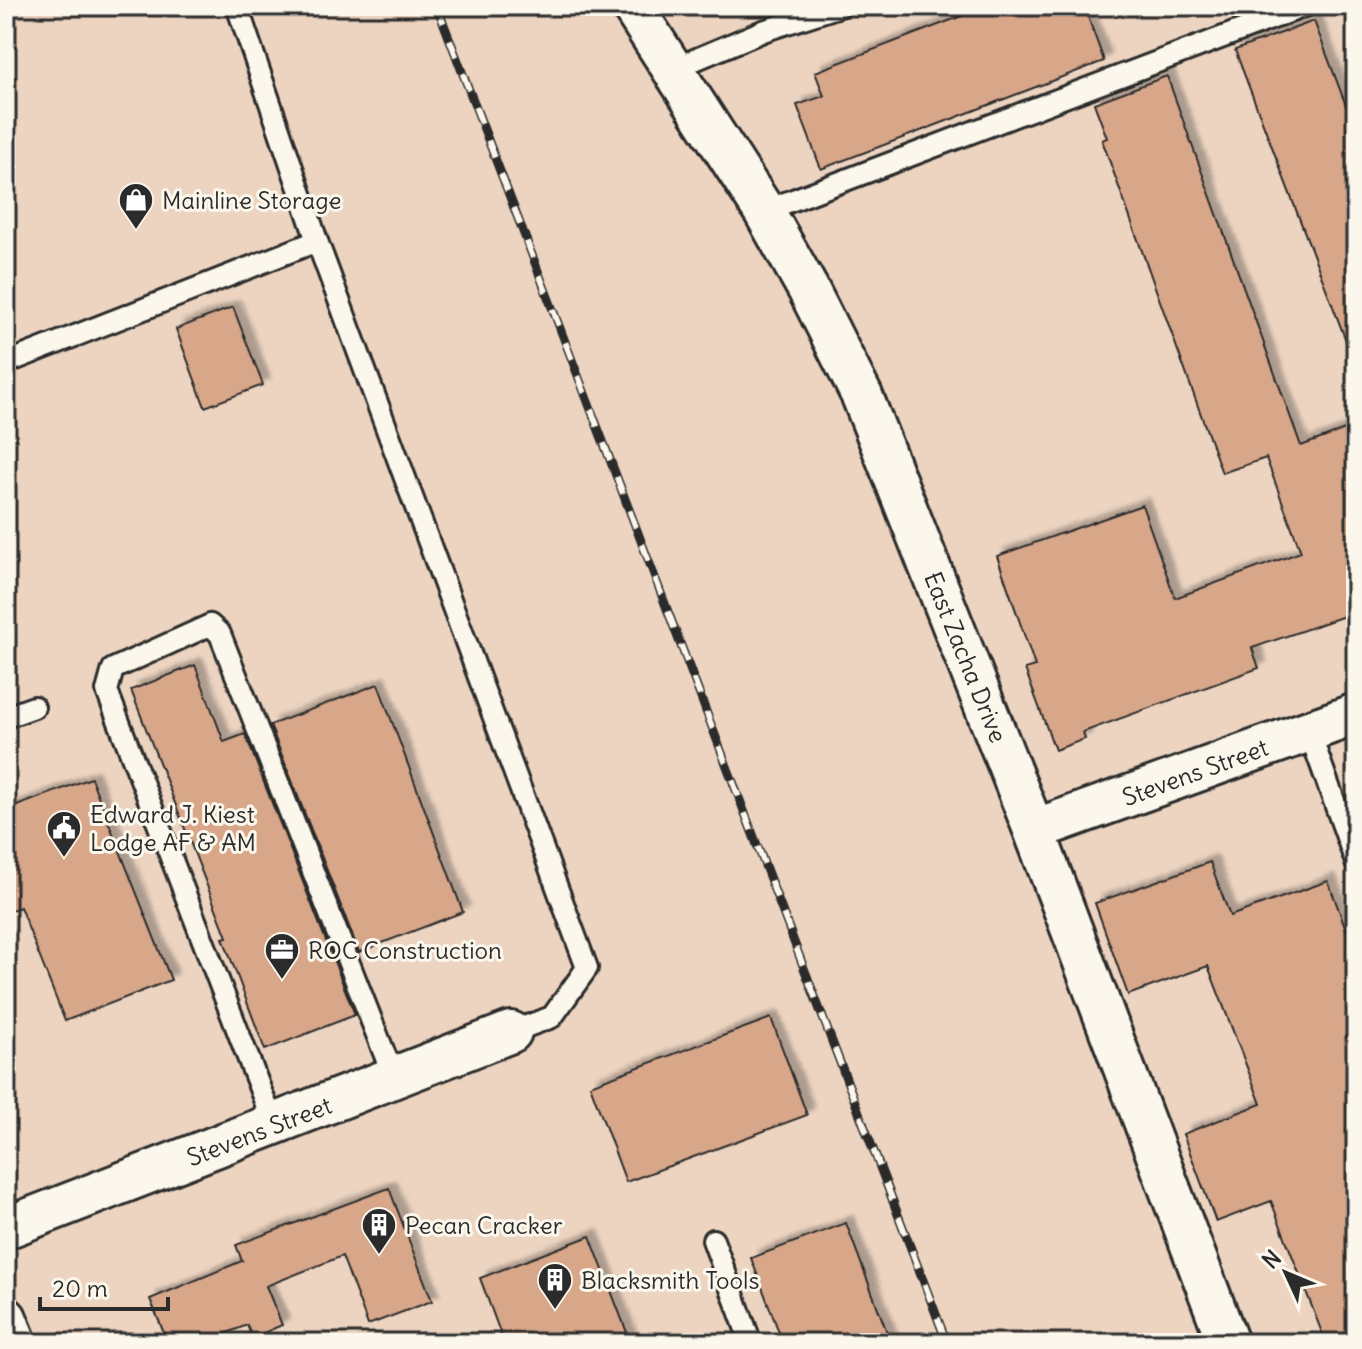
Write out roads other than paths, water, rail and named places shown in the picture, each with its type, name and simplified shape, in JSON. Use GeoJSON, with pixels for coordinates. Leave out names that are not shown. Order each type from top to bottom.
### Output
{"type":"FeatureCollection","features":[{"type":"Feature","properties":{"kind":"street","name":"East Zacha Drive"},"geometry":{"type":"LineString","coordinates":[[632,6],[764,211],[862,396],[1034,830],[1228,1343]]}},
{"type":"Feature","properties":{"kind":"street","name":"Stevens Street"},"geometry":{"type":"LineString","coordinates":[[1034,830],[1356,714]]}},
{"type":"Feature","properties":{"kind":"street","name":"Stevens Street"},"geometry":{"type":"LineString","coordinates":[[6,1228],[511,1032]]}},
{"type":"Feature","properties":{"kind":"street"},"geometry":{"type":"LineString","coordinates":[[6,1318],[16,1343]]}},
{"type":"Feature","properties":{"kind":"lane"},"geometry":{"type":"LineString","coordinates":[[237,6],[317,241],[587,968],[552,1017],[511,1032]]}},
{"type":"Feature","properties":{"kind":"lane"},"geometry":{"type":"LineString","coordinates":[[673,69],[806,11],[840,6]]}},
{"type":"Feature","properties":{"kind":"lane"},"geometry":{"type":"LineString","coordinates":[[764,211],[1305,6]]}},
{"type":"Feature","properties":{"kind":"lane"},"geometry":{"type":"LineString","coordinates":[[6,363],[317,241]]}},
{"type":"Feature","properties":{"kind":"lane"},"geometry":{"type":"LineString","coordinates":[[274,1125],[107,691],[113,669],[210,625],[220,634],[394,1078]]}},
{"type":"Feature","properties":{"kind":"lane"},"geometry":{"type":"LineString","coordinates":[[6,717],[34,707]]}},
{"type":"Feature","properties":{"kind":"lane"},"geometry":{"type":"LineString","coordinates":[[1309,731],[1356,862]]}},
{"type":"Feature","properties":{"kind":"lane"},"geometry":{"type":"LineString","coordinates":[[713,1240],[751,1343]]}},
{"type":"Feature","properties":{"kind":"railway"},"geometry":{"type":"LineString","coordinates":[[437,6],[947,1343]]}},
{"type":"Feature","properties":{"kind":"place","name":"Mainline Storage"},"geometry":{"type":"Point","coordinates":[136,231]}},
{"type":"Feature","properties":{"kind":"place","name":"Edward J. Kiest Lodge AF & AM"},"geometry":{"type":"Point","coordinates":[64,859]}},
{"type":"Feature","properties":{"kind":"place","name":"ROC Construction"},"geometry":{"type":"Point","coordinates":[282,981]}},
{"type":"Feature","properties":{"kind":"place","name":"Pecan Cracker"},"geometry":{"type":"Point","coordinates":[379,1256]}},
{"type":"Feature","properties":{"kind":"place","name":"Blacksmith Tools"},"geometry":{"type":"Point","coordinates":[555,1311]}}]}
